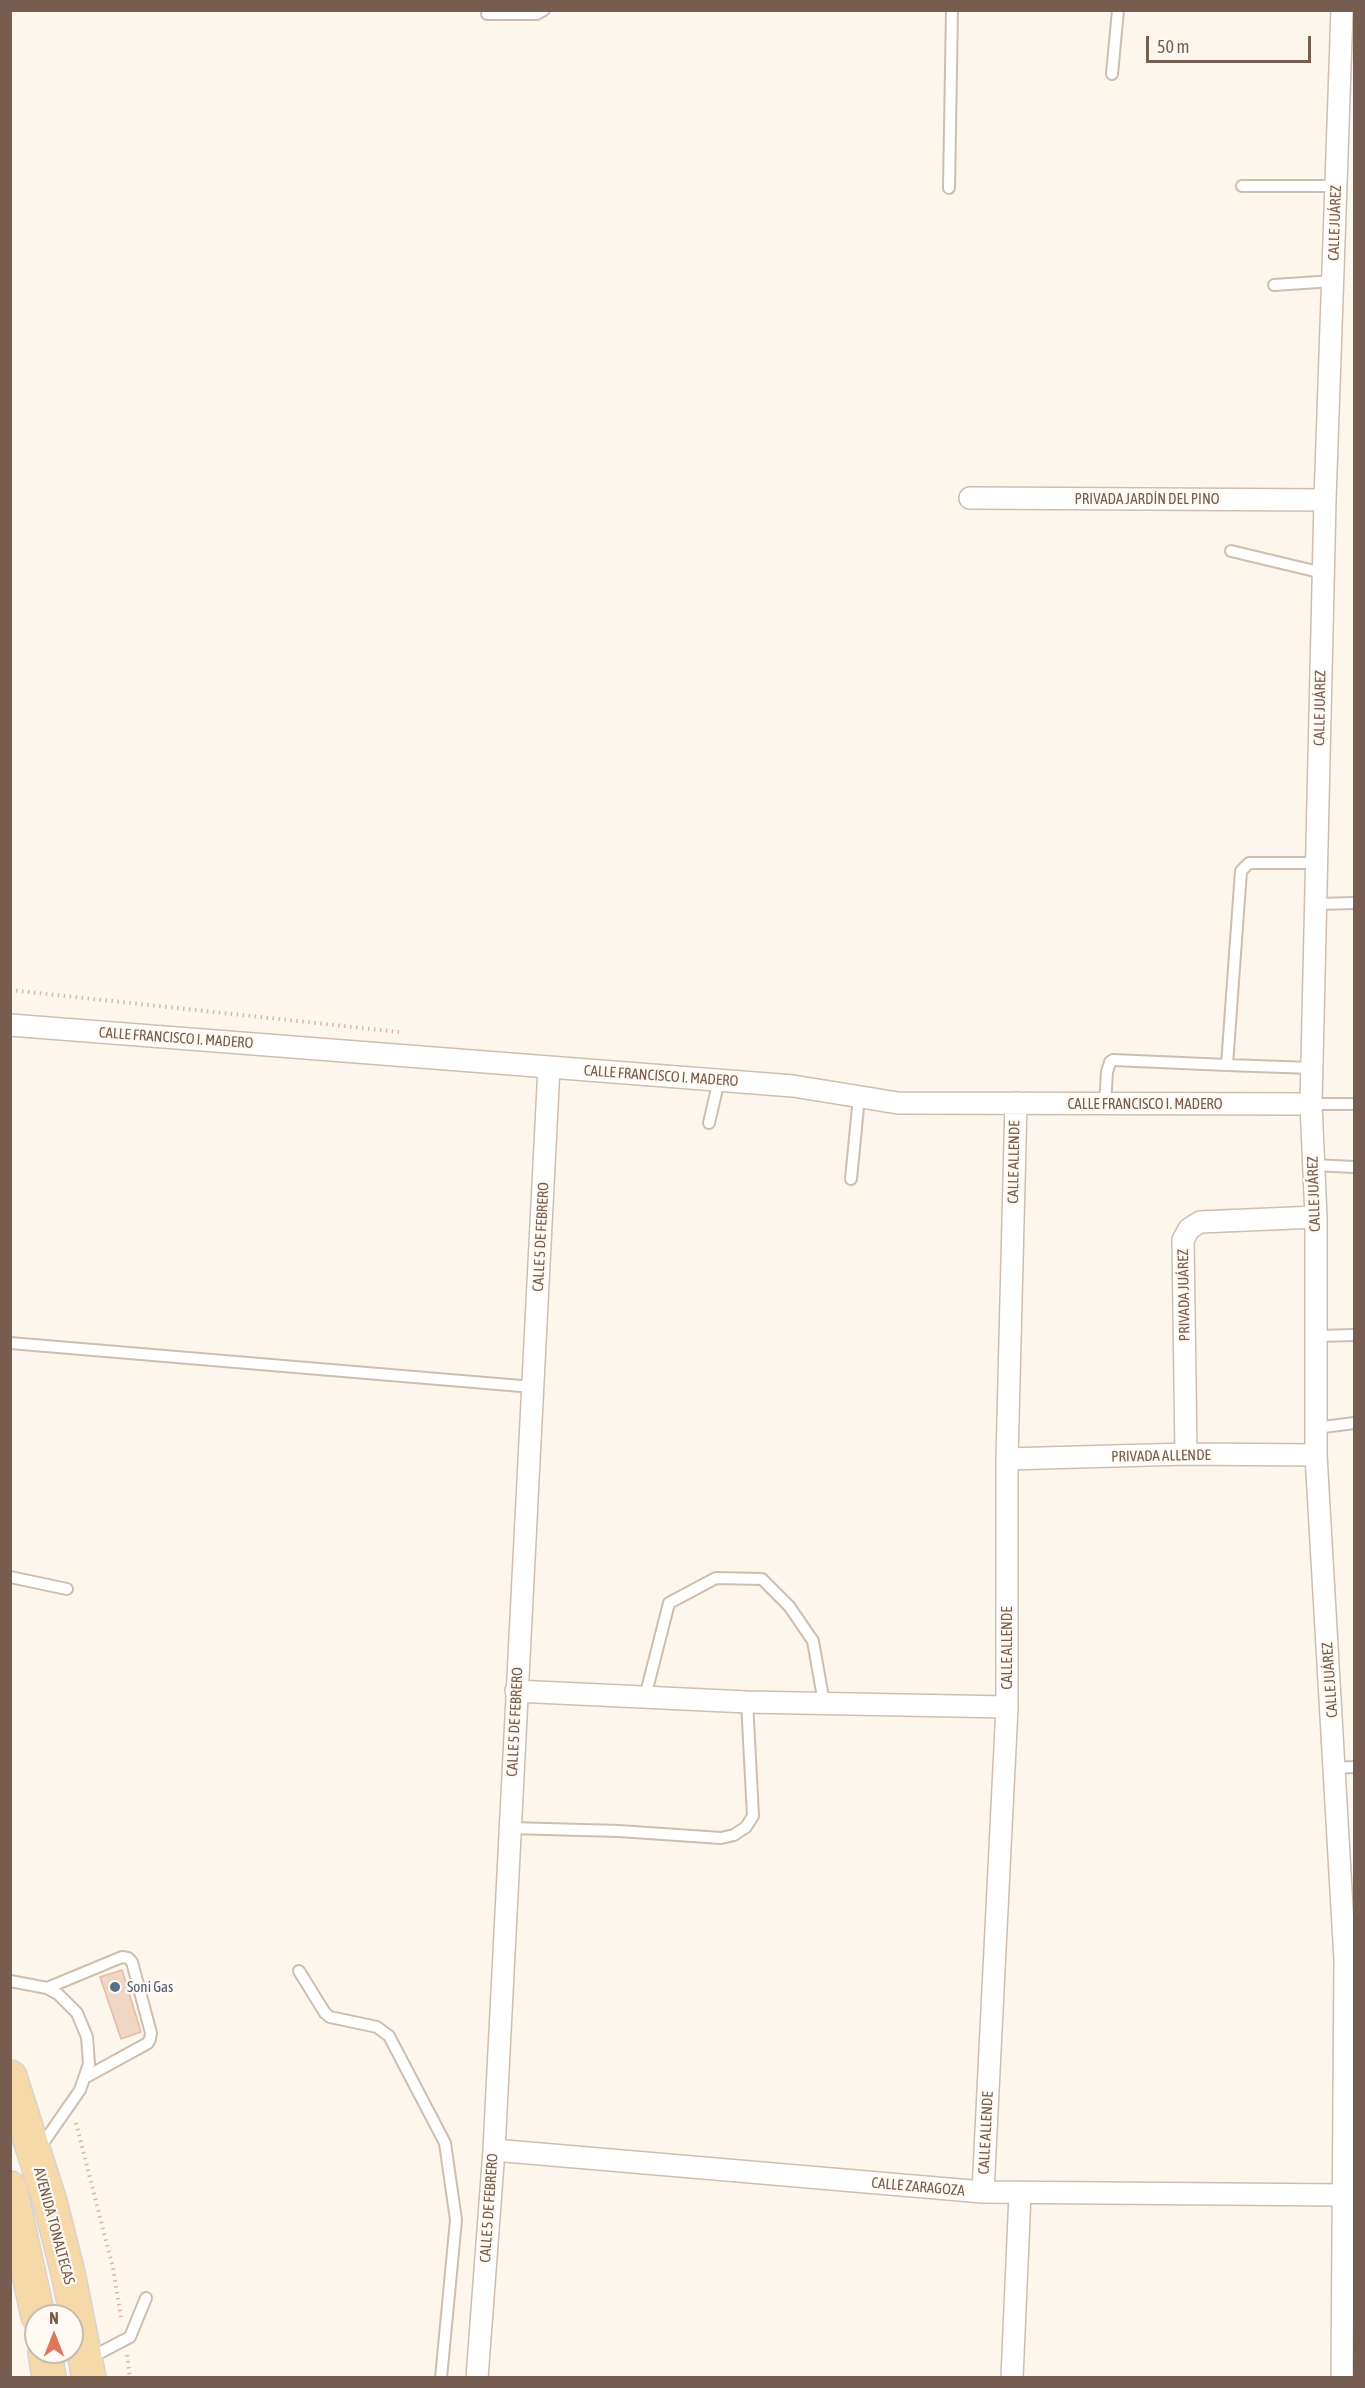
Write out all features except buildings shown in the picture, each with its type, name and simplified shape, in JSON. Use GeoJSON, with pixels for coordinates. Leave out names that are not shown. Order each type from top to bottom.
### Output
{"type":"FeatureCollection","features":[{"type":"Feature","properties":{"kind":"main road","name":"AVENIDA TONALTECAS"},"geometry":{"type":"LineString","coordinates":[[10,2077],[35,2154],[68,2273],[87,2369]]}},
{"type":"Feature","properties":{"kind":"main road"},"geometry":{"type":"LineString","coordinates":[[10,2188],[35,2304]]}},
{"type":"Feature","properties":{"kind":"street","name":"CALLE JUÁREZ"},"geometry":{"type":"LineString","coordinates":[[1342,2378],[1348,2345],[1343,2195],[1350,1960],[1345,1767],[1316,1455],[1316,1217],[1311,1104],[1325,500],[1333,281],[1346,186],[1346,17]]}},
{"type":"Feature","properties":{"kind":"street","name":"PRIVADA JARDÍN DEL PINO"},"geometry":{"type":"LineString","coordinates":[[970,498],[1325,500]]}},
{"type":"Feature","properties":{"kind":"street","name":"CALLE FRANCISCO I. MADERO"},"geometry":{"type":"LineString","coordinates":[[10,1025],[793,1086],[898,1103],[1311,1104]]}},
{"type":"Feature","properties":{"kind":"street","name":"CALLE 5 DE FEBRERO"},"geometry":{"type":"LineString","coordinates":[[477,2378],[494,2150],[549,1067]]}},
{"type":"Feature","properties":{"kind":"street","name":"CALLE ALLENDE"},"geometry":{"type":"LineString","coordinates":[[983,2192],[1007,1707],[1007,1459],[1016,1103]]}},
{"type":"Feature","properties":{"kind":"street","name":"PRIVADA JUÁREZ"},"geometry":{"type":"LineString","coordinates":[[1185,1455],[1183,1240],[1189,1229],[1200,1222],[1316,1217]]}},
{"type":"Feature","properties":{"kind":"street","name":"PRIVADA ALLENDE"},"geometry":{"type":"LineString","coordinates":[[1007,1459],[1316,1455]]}},
{"type":"Feature","properties":{"kind":"street"},"geometry":{"type":"LineString","coordinates":[[516,1691],[747,1702],[1007,1707]]}},
{"type":"Feature","properties":{"kind":"street","name":"CALLE ZARAGOZA"},"geometry":{"type":"LineString","coordinates":[[494,2150],[1020,2194],[1343,2195]]}},
{"type":"Feature","properties":{"kind":"street"},"geometry":{"type":"LineString","coordinates":[[1012,2378],[1020,2194]]}},
{"type":"Feature","properties":{"kind":"lane"},"geometry":{"type":"LineString","coordinates":[[487,14],[537,14],[544,10]]}},
{"type":"Feature","properties":{"kind":"lane"},"geometry":{"type":"LineString","coordinates":[[949,188],[952,10]]}},
{"type":"Feature","properties":{"kind":"lane"},"geometry":{"type":"LineString","coordinates":[[1112,74],[1118,10]]}},
{"type":"Feature","properties":{"kind":"lane"},"geometry":{"type":"LineString","coordinates":[[1242,186],[1346,186]]}},
{"type":"Feature","properties":{"kind":"lane"},"geometry":{"type":"LineString","coordinates":[[1274,285],[1333,281]]}},
{"type":"Feature","properties":{"kind":"lane"},"geometry":{"type":"LineString","coordinates":[[1231,551],[1323,573]]}},
{"type":"Feature","properties":{"kind":"lane"},"geometry":{"type":"LineString","coordinates":[[1227,1065],[1240,871],[1249,863],[1317,863]]}},
{"type":"Feature","properties":{"kind":"lane"},"geometry":{"type":"LineString","coordinates":[[1316,904],[1354,903]]}},
{"type":"Feature","properties":{"kind":"lane"},"geometry":{"type":"LineString","coordinates":[[1105,1104],[1107,1072],[1113,1060],[1312,1068]]}},
{"type":"Feature","properties":{"kind":"lane"},"geometry":{"type":"LineString","coordinates":[[709,1123],[719,1080]]}},
{"type":"Feature","properties":{"kind":"lane"},"geometry":{"type":"LineString","coordinates":[[851,1179],[859,1097]]}},
{"type":"Feature","properties":{"kind":"lane"},"geometry":{"type":"LineString","coordinates":[[1311,1104],[1354,1104]]}},
{"type":"Feature","properties":{"kind":"lane"},"geometry":{"type":"LineString","coordinates":[[1314,1165],[1354,1167]]}},
{"type":"Feature","properties":{"kind":"lane"},"geometry":{"type":"LineString","coordinates":[[1316,1336],[1354,1335]]}},
{"type":"Feature","properties":{"kind":"lane"},"geometry":{"type":"LineString","coordinates":[[10,1343],[533,1387]]}},
{"type":"Feature","properties":{"kind":"lane"},"geometry":{"type":"LineString","coordinates":[[1316,1428],[1354,1423]]}},
{"type":"Feature","properties":{"kind":"lane"},"geometry":{"type":"LineString","coordinates":[[10,1577],[67,1589]]}},
{"type":"Feature","properties":{"kind":"lane"},"geometry":{"type":"LineString","coordinates":[[645,1697],[669,1603],[716,1578],[762,1579],[789,1606],[813,1641],[824,1703]]}},
{"type":"Feature","properties":{"kind":"lane"},"geometry":{"type":"LineString","coordinates":[[510,1828],[619,1831],[721,1838],[734,1835],[746,1827],[753,1816],[747,1702]]}},
{"type":"Feature","properties":{"kind":"lane"},"geometry":{"type":"LineString","coordinates":[[47,1988],[122,1957],[132,1962],[151,2033],[150,2039],[148,2043],[86,2077]]}},
{"type":"Feature","properties":{"kind":"lane"},"geometry":{"type":"LineString","coordinates":[[299,1971],[330,2018],[377,2027],[389,2037],[445,2143],[456,2220],[441,2378]]}},
{"type":"Feature","properties":{"kind":"lane"},"geometry":{"type":"LineString","coordinates":[[10,1981],[47,1988],[68,2002],[83,2024],[89,2051],[86,2077],[71,2104],[35,2154]]}},
{"type":"Feature","properties":{"kind":"lane"},"geometry":{"type":"LineString","coordinates":[[87,2369],[133,2333],[146,2298]]}},
{"type":"Feature","properties":{"kind":"path"},"geometry":{"type":"LineString","coordinates":[[10,990],[410,1033]]}},
{"type":"Feature","properties":{"kind":"path"},"geometry":{"type":"LineString","coordinates":[[71,2104],[113,2268],[130,2378]]}},
{"type":"Feature","properties":{"kind":"place","name":"Soni Gas"},"geometry":{"type":"Point","coordinates":[115,1987]}}]}
